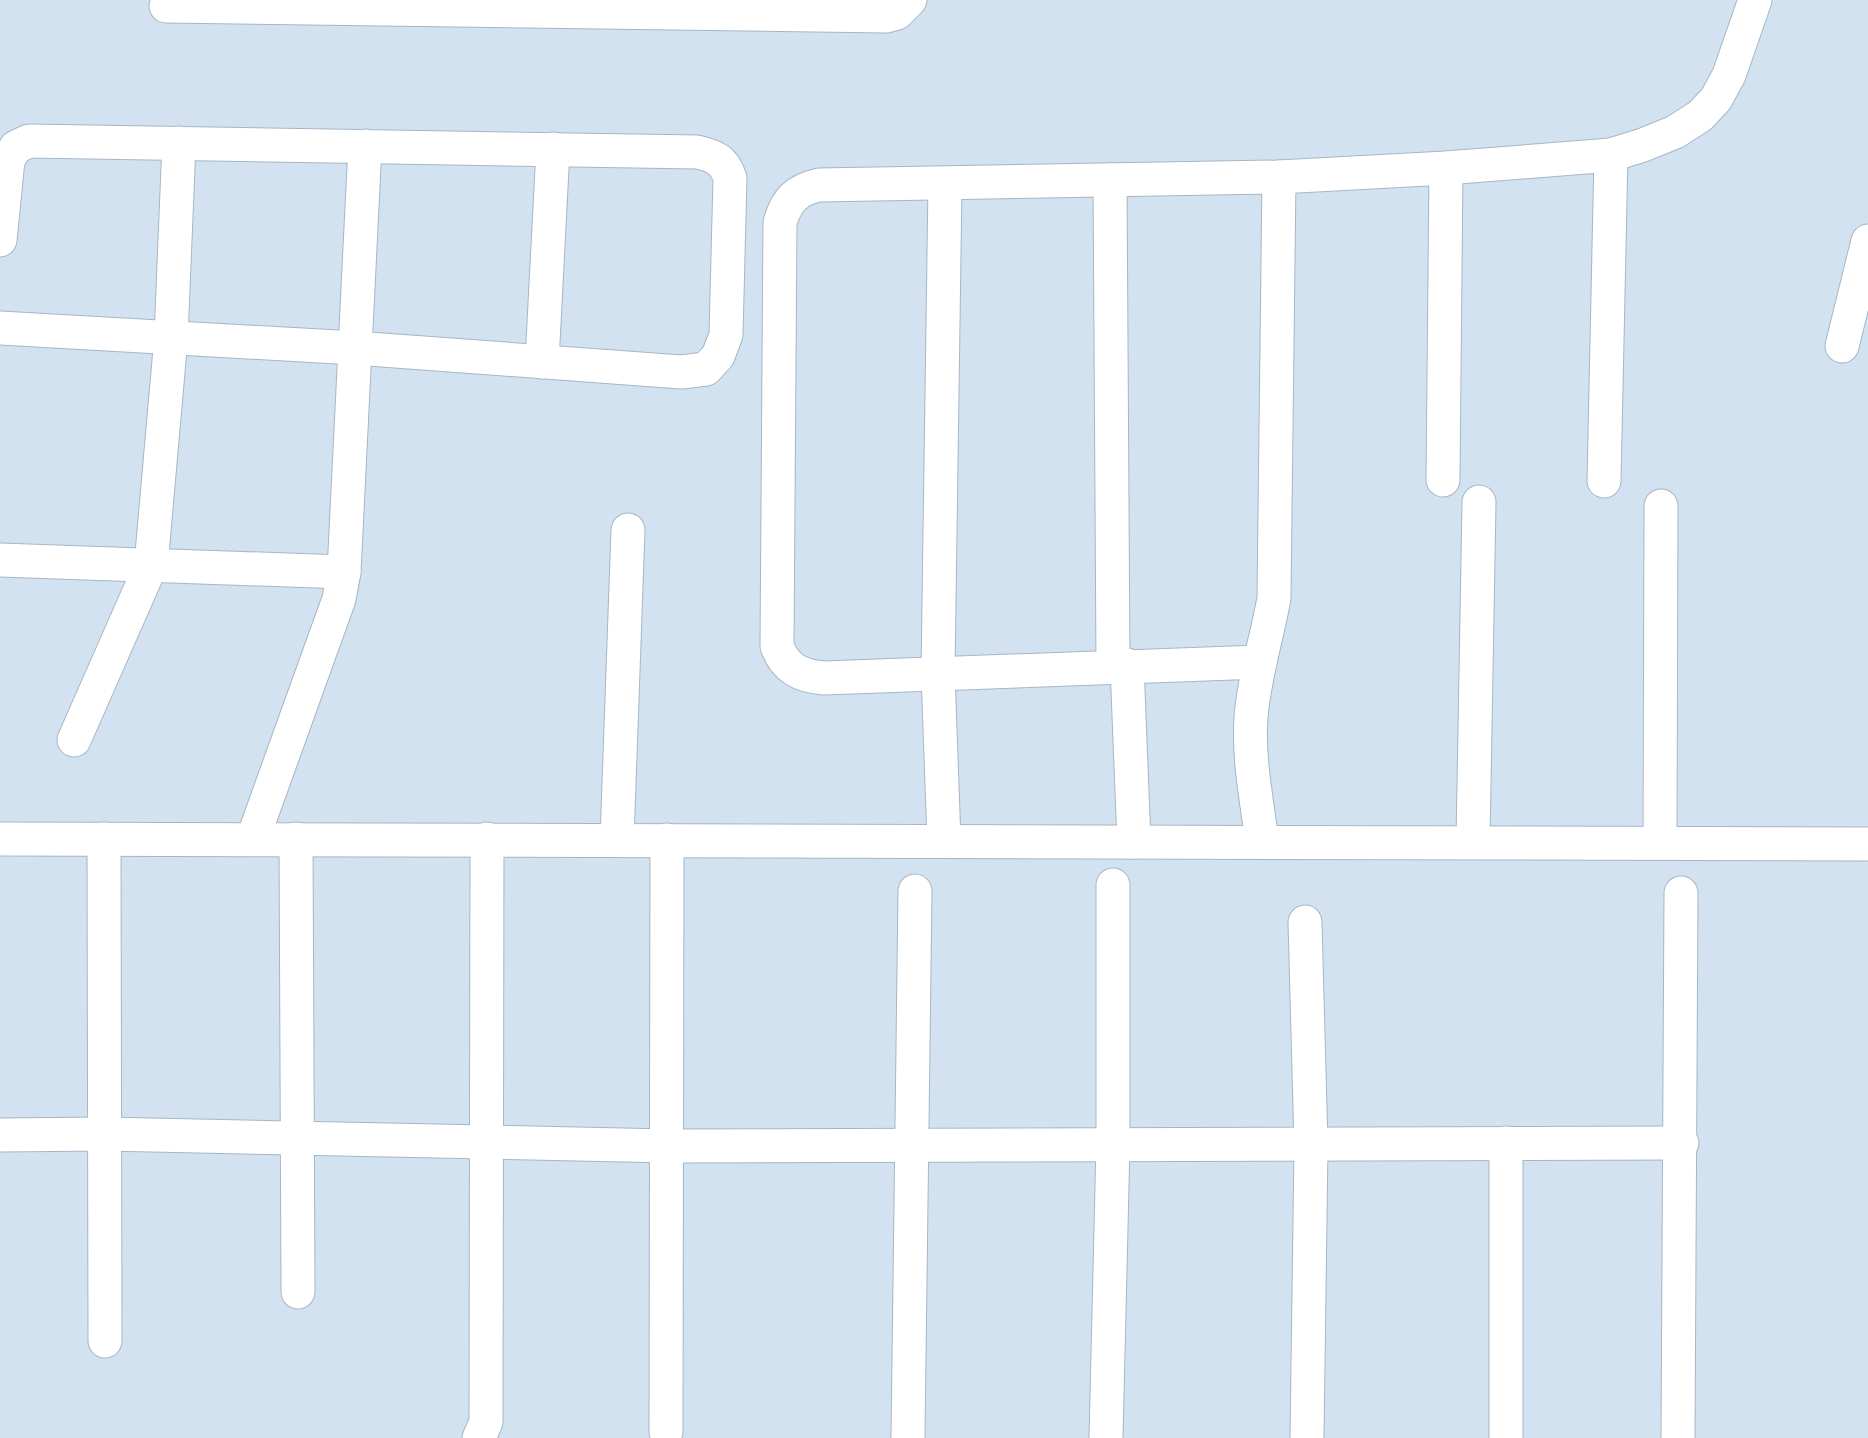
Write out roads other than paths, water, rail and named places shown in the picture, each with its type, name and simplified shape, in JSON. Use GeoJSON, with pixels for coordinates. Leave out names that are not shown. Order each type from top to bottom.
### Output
{"type":"FeatureCollection","features":[{"type":"Feature","properties":{"kind":"street"},"geometry":{"type":"LineString","coordinates":[[166,6],[261,4],[701,7],[886,16],[897,13],[910,0]]}},
{"type":"Feature","properties":{"kind":"street"},"geometry":{"type":"LineString","coordinates":[[1260,662],[805,676],[782,660],[777,634],[780,222],[785,206],[794,194],[804,188],[819,185],[1279,177],[1446,168],[1611,155],[1643,146],[1675,132],[1700,116],[1716,99],[1729,75],[1755,0]]}},
{"type":"Feature","properties":{"kind":"street"},"geometry":{"type":"LineString","coordinates":[[0,240],[8,160],[16,147],[29,141],[697,152],[713,156],[726,164],[730,178],[726,335],[718,356],[706,369],[681,372],[355,348],[0,328]]}},
{"type":"Feature","properties":{"kind":"street"},"geometry":{"type":"LineString","coordinates":[[74,740],[151,565],[171,338],[179,143]]}},
{"type":"Feature","properties":{"kind":"street"},"geometry":{"type":"LineString","coordinates":[[254,838],[339,599],[344,572],[365,146]]}},
{"type":"Feature","properties":{"kind":"street"},"geometry":{"type":"LineString","coordinates":[[542,362],[553,149]]}},
{"type":"Feature","properties":{"kind":"street"},"geometry":{"type":"LineString","coordinates":[[1604,481],[1611,155]]}},
{"type":"Feature","properties":{"kind":"street"},"geometry":{"type":"LineString","coordinates":[[1443,480],[1446,168]]}},
{"type":"Feature","properties":{"kind":"street"},"geometry":{"type":"LineString","coordinates":[[1262,842],[1250,747],[1251,716],[1274,598],[1279,177]]}},
{"type":"Feature","properties":{"kind":"street"},"geometry":{"type":"LineString","coordinates":[[1110,180],[1120,665],[1134,842]]}},
{"type":"Feature","properties":{"kind":"street"},"geometry":{"type":"LineString","coordinates":[[944,841],[938,673],[945,184]]}},
{"type":"Feature","properties":{"kind":"street"},"geometry":{"type":"LineString","coordinates":[[1842,346],[1868,241]]}},
{"type":"Feature","properties":{"kind":"street"},"geometry":{"type":"LineString","coordinates":[[1473,841],[1479,502]]}},
{"type":"Feature","properties":{"kind":"street"},"geometry":{"type":"LineString","coordinates":[[1660,842],[1661,506]]}},
{"type":"Feature","properties":{"kind":"street"},"geometry":{"type":"LineString","coordinates":[[617,840],[628,530]]}},
{"type":"Feature","properties":{"kind":"street"},"geometry":{"type":"LineString","coordinates":[[0,560],[344,572]]}},
{"type":"Feature","properties":{"kind":"street"},"geometry":{"type":"LineString","coordinates":[[0,839],[1473,841],[1868,844]]}},
{"type":"Feature","properties":{"kind":"street"},"geometry":{"type":"LineString","coordinates":[[104,839],[105,1341]]}},
{"type":"Feature","properties":{"kind":"street"},"geometry":{"type":"LineString","coordinates":[[296,839],[298,1292]]}},
{"type":"Feature","properties":{"kind":"street"},"geometry":{"type":"LineString","coordinates":[[479,1438],[486,1422],[488,839]]}},
{"type":"Feature","properties":{"kind":"street"},"geometry":{"type":"LineString","coordinates":[[666,1432],[669,1146],[667,840]]}},
{"type":"Feature","properties":{"kind":"street"},"geometry":{"type":"LineString","coordinates":[[1106,1438],[1113,1144],[1113,885]]}},
{"type":"Feature","properties":{"kind":"street"},"geometry":{"type":"LineString","coordinates":[[908,1437],[915,891]]}},
{"type":"Feature","properties":{"kind":"street"},"geometry":{"type":"LineString","coordinates":[[1678,1438],[1682,1143],[1681,893]]}},
{"type":"Feature","properties":{"kind":"street"},"geometry":{"type":"LineString","coordinates":[[1305,922],[1311,1146],[1307,1438]]}},
{"type":"Feature","properties":{"kind":"street"},"geometry":{"type":"LineString","coordinates":[[0,1135],[105,1134],[669,1146],[1113,1144],[1311,1146],[1682,1143]]}},
{"type":"Feature","properties":{"kind":"street"},"geometry":{"type":"LineString","coordinates":[[1506,1143],[1506,1438]]}}]}
